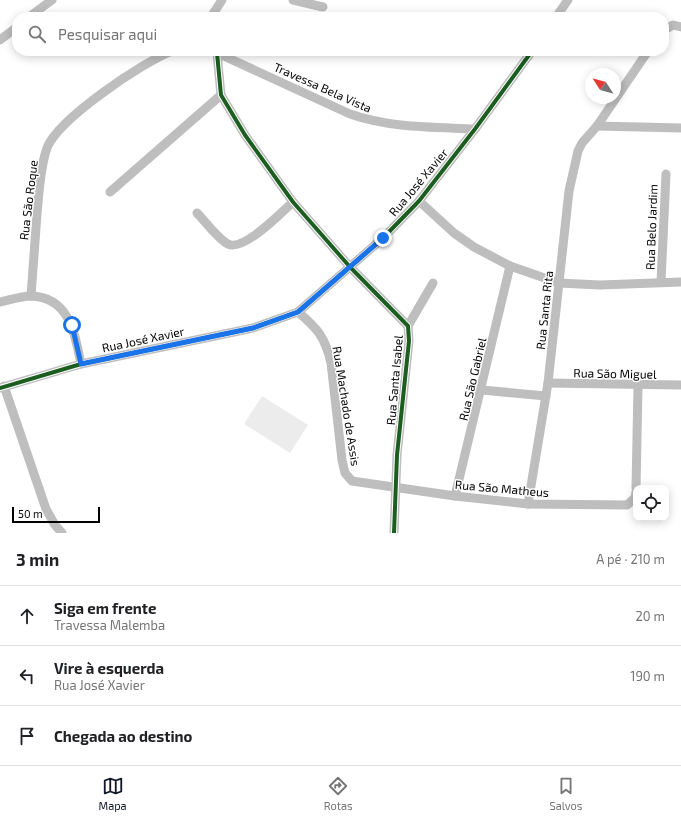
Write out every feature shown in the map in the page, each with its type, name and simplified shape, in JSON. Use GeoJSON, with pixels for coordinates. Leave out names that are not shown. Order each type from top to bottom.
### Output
{"type":"FeatureCollection","features":[{"type":"Feature","properties":{"kind":"street"},"geometry":{"type":"LineString","coordinates":[[35,12],[52,0]]}},
{"type":"Feature","properties":{"kind":"street"},"geometry":{"type":"LineString","coordinates":[[214,12],[222,0]]}},
{"type":"Feature","properties":{"kind":"street"},"geometry":{"type":"LineString","coordinates":[[293,0],[323,7]]}},
{"type":"Feature","properties":{"kind":"street"},"geometry":{"type":"LineString","coordinates":[[560,12],[568,0]]}},
{"type":"Feature","properties":{"kind":"street"},"geometry":{"type":"LineString","coordinates":[[669,27],[673,25],[681,27]]}},
{"type":"Feature","properties":{"kind":"street"},"geometry":{"type":"LineString","coordinates":[[0,40],[12,31]]}},
{"type":"Feature","properties":{"kind":"street","name":"Rua São Roque"},"geometry":{"type":"LineString","coordinates":[[30,296],[39,191],[47,147],[66,124],[123,77],[140,66],[161,56]]}},
{"type":"Feature","properties":{"kind":"street"},"geometry":{"type":"LineString","coordinates":[[110,192],[221,95],[216,56]]}},
{"type":"Feature","properties":{"kind":"street","name":"Travessa Bela Vista"},"geometry":{"type":"LineString","coordinates":[[224,56],[350,114],[370,121],[404,126],[475,129]]}},
{"type":"Feature","properties":{"kind":"street","name":"Rua José Xavier"},"geometry":{"type":"LineString","coordinates":[[2,387],[81,364],[253,328],[298,312],[383,238],[419,200],[475,129],[528,56]]}},
{"type":"Feature","properties":{"kind":"street","name":"Rua Santa Rita"},"geometry":{"type":"LineString","coordinates":[[528,504],[548,383],[569,192],[575,161],[582,143],[597,126],[645,56]]}},
{"type":"Feature","properties":{"kind":"street","name":"Rua Santa Isabel"},"geometry":{"type":"LineString","coordinates":[[221,95],[245,135],[293,202],[350,267],[408,326],[408,342],[397,454],[394,533]]}},
{"type":"Feature","properties":{"kind":"street"},"geometry":{"type":"LineString","coordinates":[[597,126],[681,128]]}},
{"type":"Feature","properties":{"kind":"street","name":"Rua Belo Jardim"},"geometry":{"type":"LineString","coordinates":[[661,282],[666,174]]}},
{"type":"Feature","properties":{"kind":"street"},"geometry":{"type":"LineString","coordinates":[[419,200],[454,233],[474,247],[510,266],[559,283],[600,285],[681,282]]}},
{"type":"Feature","properties":{"kind":"street"},"geometry":{"type":"LineString","coordinates":[[197,213],[226,243],[239,245],[250,239],[293,202]]}},
{"type":"Feature","properties":{"kind":"street","name":"Rua São Gabriel"},"geometry":{"type":"LineString","coordinates":[[455,496],[482,390],[510,266]]}},
{"type":"Feature","properties":{"kind":"street"},"geometry":{"type":"LineString","coordinates":[[408,326],[433,283]]}},
{"type":"Feature","properties":{"kind":"street"},"geometry":{"type":"LineString","coordinates":[[0,302],[30,296],[53,302],[67,316],[74,334],[81,364]]}},
{"type":"Feature","properties":{"kind":"street","name":"Rua Machado de Assis"},"geometry":{"type":"LineString","coordinates":[[298,312],[314,325],[323,336],[327,348],[344,468],[349,478],[359,482]]}},
{"type":"Feature","properties":{"kind":"street","name":"Rua São Miguel"},"geometry":{"type":"LineString","coordinates":[[548,383],[638,386],[681,385]]}},
{"type":"Feature","properties":{"kind":"street"},"geometry":{"type":"LineString","coordinates":[[636,485],[638,386]]}},
{"type":"Feature","properties":{"kind":"street"},"geometry":{"type":"LineString","coordinates":[[2,387],[46,509],[62,533]]}},
{"type":"Feature","properties":{"kind":"street"},"geometry":{"type":"LineString","coordinates":[[482,390],[546,396]]}},
{"type":"Feature","properties":{"kind":"street","name":"Rua São Matheus"},"geometry":{"type":"LineString","coordinates":[[359,482],[455,496],[528,504],[627,505],[633,500]]}},
{"type":"Feature","properties":{"kind":"shaded area"},"geometry":{"type":"Polygon","coordinates":[[[262,396],[308,425],[290,453],[244,424],[262,396]]]}},
{"type":"Feature","properties":{"kind":"cycle path"},"geometry":{"type":"LineString","coordinates":[[217,56],[221,95],[245,135],[293,202],[350,267],[408,326],[409,341],[397,455],[394,533]]}},
{"type":"Feature","properties":{"kind":"cycle path"},"geometry":{"type":"LineString","coordinates":[[0,388],[81,364],[253,328],[298,312],[383,238],[419,201],[475,129],[528,56]]}},
{"type":"Feature","properties":{"kind":"route"},"geometry":{"type":"LineString","coordinates":[[72,325],[81,364],[253,328],[298,312],[308,305],[383,238]]}}]}
